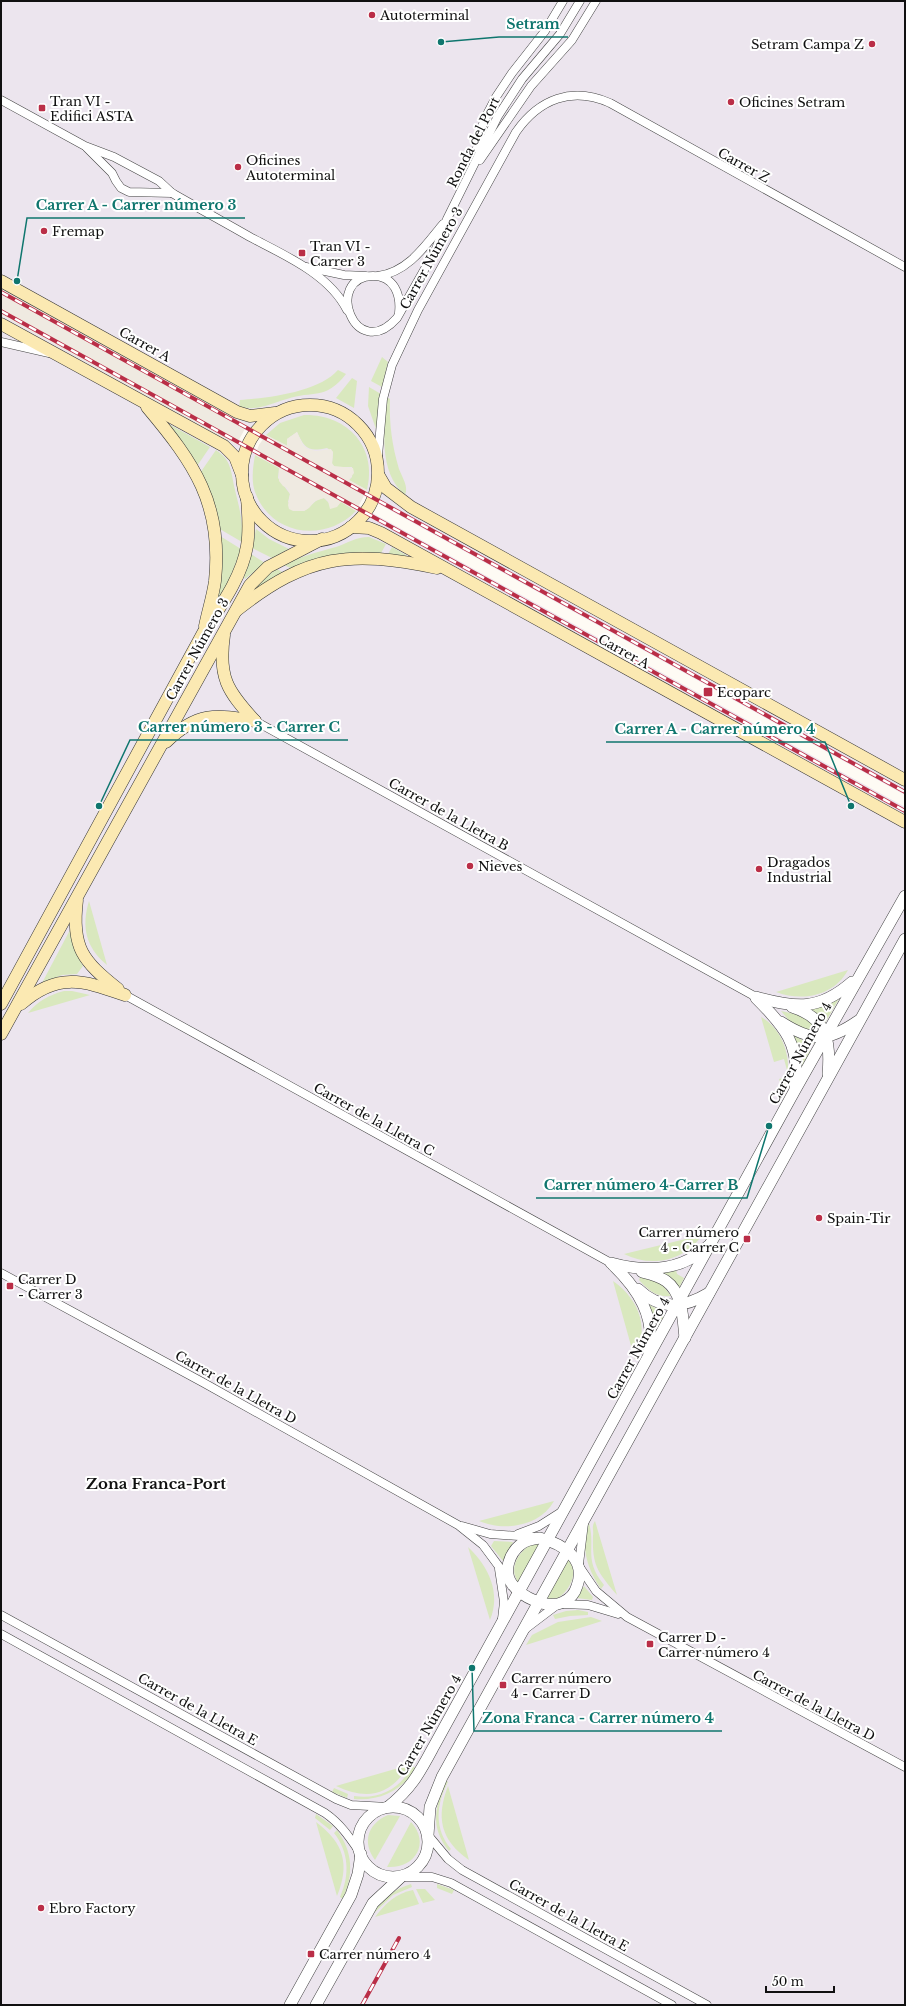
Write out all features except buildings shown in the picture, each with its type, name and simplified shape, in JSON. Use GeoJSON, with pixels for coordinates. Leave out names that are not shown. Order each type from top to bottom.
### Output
{"type":"FeatureCollection","features":[{"type":"Feature","properties":{"kind":"main road","name":"Carrer A"},"geometry":{"type":"LineString","coordinates":[[1,281],[237,412],[250,416],[279,412]]}},
{"type":"Feature","properties":{"kind":"main road"},"geometry":{"type":"LineString","coordinates":[[1,324],[224,446],[235,457],[243,478],[247,497],[260,520],[275,531],[293,539],[311,540],[340,533],[361,519],[375,496],[378,471],[373,448],[367,435],[353,419],[345,413],[318,404],[293,407],[279,412],[261,426],[250,441],[245,458],[243,478]]}},
{"type":"Feature","properties":{"kind":"main road"},"geometry":{"type":"LineString","coordinates":[[142,401],[164,428],[194,470],[210,506],[214,528],[216,567],[204,633]]}},
{"type":"Feature","properties":{"kind":"main road","name":"Carrer A"},"geometry":{"type":"LineString","coordinates":[[378,471],[386,488],[411,507],[905,780]]}},
{"type":"Feature","properties":{"kind":"main road","name":"Carrer Número 3"},"geometry":{"type":"LineString","coordinates":[[2,1000],[204,633],[232,586],[244,560],[249,535],[247,497]]}},
{"type":"Feature","properties":{"kind":"main road","name":"Carrer A"},"geometry":{"type":"LineString","coordinates":[[351,527],[374,530],[449,570],[880,810],[905,822]]}},
{"type":"Feature","properties":{"kind":"main road","name":"Carrer Número 3"},"geometry":{"type":"LineString","coordinates":[[1,1034],[157,750],[250,585],[258,576],[281,560],[322,538]]}},
{"type":"Feature","properties":{"kind":"main road"},"geometry":{"type":"LineString","coordinates":[[233,613],[263,590],[289,575],[330,561],[358,558],[378,558],[449,570]]}},
{"type":"Feature","properties":{"kind":"main road"},"geometry":{"type":"LineString","coordinates":[[225,629],[222,660],[226,683],[236,701],[255,721]]}},
{"type":"Feature","properties":{"kind":"main road"},"geometry":{"type":"LineString","coordinates":[[157,750],[178,730],[201,719],[216,716],[255,721]]}},
{"type":"Feature","properties":{"kind":"main road"},"geometry":{"type":"LineString","coordinates":[[905,811],[905,822]]}},
{"type":"Feature","properties":{"kind":"main road"},"geometry":{"type":"LineString","coordinates":[[78,894],[75,924],[78,946],[95,970],[125,995]]}},
{"type":"Feature","properties":{"kind":"main road"},"geometry":{"type":"LineString","coordinates":[[14,1010],[31,995],[41,989],[63,981],[83,982],[125,995]]}},
{"type":"Feature","properties":{"kind":"street"},"geometry":{"type":"LineString","coordinates":[[471,172],[488,110],[512,73],[545,32],[564,1]]}},
{"type":"Feature","properties":{"kind":"street","name":"Ronda del Port"},"geometry":{"type":"LineString","coordinates":[[447,219],[471,172],[486,138],[509,97],[522,79],[560,34],[580,1]]}},
{"type":"Feature","properties":{"kind":"street"},"geometry":{"type":"LineString","coordinates":[[471,172],[532,86],[572,40],[596,1]]}},
{"type":"Feature","properties":{"kind":"street","name":"Carrer Z"},"geometry":{"type":"LineString","coordinates":[[568,96],[591,96],[610,103],[905,267]]}},
{"type":"Feature","properties":{"kind":"street","name":"Carrer Número 3"},"geometry":{"type":"LineString","coordinates":[[378,471],[386,382],[392,365],[418,310],[522,123],[540,107],[549,102],[568,96]]}},
{"type":"Feature","properties":{"kind":"street"},"geometry":{"type":"LineString","coordinates":[[1,100],[85,146],[114,156],[159,181],[172,193],[303,266],[340,298],[349,315],[359,327],[374,331],[390,325],[399,313],[436,249],[447,219]]}},
{"type":"Feature","properties":{"kind":"street"},"geometry":{"type":"LineString","coordinates":[[85,146],[112,174],[121,188],[129,192],[172,193]]}},
{"type":"Feature","properties":{"kind":"street","name":"Carrer Número 3"},"geometry":{"type":"LineString","coordinates":[[372,276],[394,272],[411,261],[447,219]]}},
{"type":"Feature","properties":{"kind":"street"},"geometry":{"type":"LineString","coordinates":[[303,266],[339,274],[372,276],[387,280],[397,289],[400,301],[399,313]]}},
{"type":"Feature","properties":{"kind":"street"},"geometry":{"type":"LineString","coordinates":[[349,315],[347,308],[348,294],[356,283],[372,276]]}},
{"type":"Feature","properties":{"kind":"street"},"geometry":{"type":"LineString","coordinates":[[1,342],[59,355]]}},
{"type":"Feature","properties":{"kind":"street","name":"Carrer de la Lletra B"},"geometry":{"type":"LineString","coordinates":[[255,721],[756,997]]}},
{"type":"Feature","properties":{"kind":"street","name":"Carrer Número 4"},"geometry":{"type":"LineString","coordinates":[[388,1806],[403,1795],[412,1784],[501,1625],[511,1587],[542,1535],[566,1508],[858,976],[905,896]]}},
{"type":"Feature","properties":{"kind":"street"},"geometry":{"type":"LineString","coordinates":[[316,2005],[373,1903],[401,1876],[416,1869],[422,1862],[427,1848],[430,1807],[437,1787],[905,939]]}},
{"type":"Feature","properties":{"kind":"street"},"geometry":{"type":"LineString","coordinates":[[786,1005],[813,1004],[832,998],[858,976]]}},
{"type":"Feature","properties":{"kind":"street","name":"Carrer de la Lletra C"},"geometry":{"type":"LineString","coordinates":[[125,995],[611,1263]]}},
{"type":"Feature","properties":{"kind":"street"},"geometry":{"type":"LineString","coordinates":[[756,997],[786,1005],[804,1011],[813,1016],[826,1036],[829,1048],[828,1078]]}},
{"type":"Feature","properties":{"kind":"street"},"geometry":{"type":"LineString","coordinates":[[756,997],[778,1020],[790,1038],[795,1055],[795,1090]]}},
{"type":"Feature","properties":{"kind":"street"},"geometry":{"type":"LineString","coordinates":[[778,1020],[801,1035],[808,1036],[826,1036],[844,1032],[860,1020]]}},
{"type":"Feature","properties":{"kind":"street"},"geometry":{"type":"LineString","coordinates":[[629,1274],[680,1264],[703,1251],[713,1241]]}},
{"type":"Feature","properties":{"kind":"street"},"geometry":{"type":"LineString","coordinates":[[611,1263],[629,1274],[650,1299],[667,1304],[679,1304],[695,1301],[709,1293]]}},
{"type":"Feature","properties":{"kind":"street","name":"Carrer de la Lletra D"},"geometry":{"type":"LineString","coordinates":[[1,1273],[204,1383],[458,1525],[483,1545],[505,1574],[511,1587]]}},
{"type":"Feature","properties":{"kind":"street"},"geometry":{"type":"LineString","coordinates":[[629,1274],[666,1280],[675,1291],[679,1304],[684,1338]]}},
{"type":"Feature","properties":{"kind":"street"},"geometry":{"type":"LineString","coordinates":[[629,1274],[647,1313],[650,1338],[648,1359]]}},
{"type":"Feature","properties":{"kind":"street"},"geometry":{"type":"LineString","coordinates":[[505,1574],[519,1539],[531,1539],[542,1535],[558,1515],[566,1508]]}},
{"type":"Feature","properties":{"kind":"street"},"geometry":{"type":"LineString","coordinates":[[522,1632],[558,1604],[571,1597],[576,1589],[585,1518]]}},
{"type":"Feature","properties":{"kind":"street","name":"Carrer de la Lletra D"},"geometry":{"type":"LineString","coordinates":[[458,1525],[490,1534],[519,1539]]}},
{"type":"Feature","properties":{"kind":"street"},"geometry":{"type":"LineString","coordinates":[[542,1535],[566,1551],[579,1565]]}},
{"type":"Feature","properties":{"kind":"street"},"geometry":{"type":"LineString","coordinates":[[501,1625],[511,1587],[508,1576],[510,1560]]}},
{"type":"Feature","properties":{"kind":"street"},"geometry":{"type":"LineString","coordinates":[[497,1565],[511,1587],[538,1602],[558,1604]]}},
{"type":"Feature","properties":{"kind":"street","name":"Carrer de la Lletra D"},"geometry":{"type":"LineString","coordinates":[[579,1565],[596,1592],[627,1617],[905,1767]]}},
{"type":"Feature","properties":{"kind":"street","name":"Carrer de la Lletra D"},"geometry":{"type":"LineString","coordinates":[[558,1604],[588,1605],[627,1617]]}},
{"type":"Feature","properties":{"kind":"street","name":"Carrer de la Lletra E"},"geometry":{"type":"LineString","coordinates":[[1,1615],[336,1799],[351,1805],[388,1806]]}},
{"type":"Feature","properties":{"kind":"street"},"geometry":{"type":"LineString","coordinates":[[1,1634],[325,1813],[336,1821],[345,1831],[369,1868],[374,1872],[386,1876],[432,1877],[451,1883],[672,2005]]}},
{"type":"Feature","properties":{"kind":"street"},"geometry":{"type":"LineString","coordinates":[[290,2005],[351,1895],[358,1874],[361,1854],[359,1835],[363,1825],[375,1813],[388,1806],[401,1808],[412,1813],[425,1825],[428,1835]]}},
{"type":"Feature","properties":{"kind":"street","name":"Carrer de la Lletra E"},"geometry":{"type":"LineString","coordinates":[[428,1835],[448,1859],[462,1870],[708,2005]]}},
{"type":"Feature","properties":{"kind":"shaded area"},"geometry":{"type":"Polygon","coordinates":[[[1,1],[905,1],[905,795],[1,295],[1,1]]]}},
{"type":"Feature","properties":{"kind":"shaded area"},"geometry":{"type":"Polygon","coordinates":[[[1,288],[247,425],[236,445],[1,315],[1,288]]]}},
{"type":"Feature","properties":{"kind":"shaded area"},"geometry":{"type":"Polygon","coordinates":[[[1,308],[905,807],[905,2005],[1,2005],[1,308]]]}},
{"type":"Feature","properties":{"kind":"shaded area"},"geometry":{"type":"Polygon","coordinates":[[[297,432],[303,445],[308,449],[316,451],[331,449],[333,452],[332,463],[334,466],[353,468],[354,473],[349,480],[367,490],[356,511],[341,502],[337,507],[330,509],[328,501],[324,498],[315,501],[304,511],[293,511],[289,509],[288,505],[290,494],[287,488],[279,481],[279,468],[255,455],[259,445],[266,435],[287,446],[287,439],[297,432]]]}},
{"type":"Feature","properties":{"kind":"green space"},"geometry":{"type":"Polygon","coordinates":[[[382,357],[388,362],[382,387],[371,381],[382,357]]]}},
{"type":"Feature","properties":{"kind":"green space"},"geometry":{"type":"Polygon","coordinates":[[[338,370],[346,374],[332,388],[325,391],[296,396],[258,408],[239,407],[240,400],[264,398],[306,389],[319,384],[338,370]]]}},
{"type":"Feature","properties":{"kind":"green space"},"geometry":{"type":"Polygon","coordinates":[[[352,378],[357,381],[354,408],[336,398],[352,378]]]}},
{"type":"Feature","properties":{"kind":"green space"},"geometry":{"type":"Polygon","coordinates":[[[369,387],[381,394],[377,432],[368,406],[369,387]]]}},
{"type":"Feature","properties":{"kind":"green space"},"geometry":{"type":"Polygon","coordinates":[[[387,397],[390,399],[390,417],[394,452],[406,485],[405,495],[396,485],[390,474],[387,462],[384,436],[387,397]]]}},
{"type":"Feature","properties":{"kind":"green space"},"geometry":{"type":"Polygon","coordinates":[[[304,415],[320,416],[334,420],[346,427],[356,436],[363,447],[368,460],[369,474],[367,490],[349,480],[352,477],[352,467],[335,467],[332,464],[333,452],[327,448],[315,450],[308,448],[302,442],[297,432],[287,439],[288,446],[266,435],[280,423],[304,415]]]}},
{"type":"Feature","properties":{"kind":"green space"},"geometry":{"type":"Polygon","coordinates":[[[167,423],[210,447],[197,466],[167,423]]]}},
{"type":"Feature","properties":{"kind":"green space"},"geometry":{"type":"Polygon","coordinates":[[[216,450],[225,458],[230,467],[241,516],[242,542],[218,528],[200,473],[216,450]]]}},
{"type":"Feature","properties":{"kind":"green space"},"geometry":{"type":"Polygon","coordinates":[[[255,455],[279,468],[278,478],[290,494],[288,502],[304,511],[315,501],[324,498],[329,503],[341,502],[356,511],[343,521],[329,528],[315,531],[300,530],[286,526],[273,518],[263,507],[255,492],[253,469],[255,455]]]}},
{"type":"Feature","properties":{"kind":"green space"},"geometry":{"type":"Polygon","coordinates":[[[256,529],[269,539],[289,549],[272,558],[252,548],[256,529]]]}},
{"type":"Feature","properties":{"kind":"green space"},"geometry":{"type":"Polygon","coordinates":[[[220,536],[241,549],[216,609],[220,536]]]}},
{"type":"Feature","properties":{"kind":"green space"},"geometry":{"type":"Polygon","coordinates":[[[369,537],[386,544],[380,555],[292,569],[284,565],[356,539],[369,537]]]}},
{"type":"Feature","properties":{"kind":"green space"},"geometry":{"type":"Polygon","coordinates":[[[392,547],[406,555],[407,557],[387,556],[392,547]]]}},
{"type":"Feature","properties":{"kind":"green space"},"geometry":{"type":"Polygon","coordinates":[[[251,554],[265,563],[245,579],[244,577],[251,554]]]}},
{"type":"Feature","properties":{"kind":"green space"},"geometry":{"type":"Polygon","coordinates":[[[277,569],[284,573],[253,590],[263,578],[277,569]]]}},
{"type":"Feature","properties":{"kind":"green space"},"geometry":{"type":"Polygon","coordinates":[[[89,901],[107,965],[94,951],[87,936],[85,920],[89,901]]]}},
{"type":"Feature","properties":{"kind":"green space"},"geometry":{"type":"Polygon","coordinates":[[[71,928],[75,951],[83,966],[77,974],[62,975],[42,983],[71,928]]]}},
{"type":"Feature","properties":{"kind":"green space"},"geometry":{"type":"Polygon","coordinates":[[[848,970],[842,979],[826,991],[807,996],[786,995],[776,992],[848,970]]]}},
{"type":"Feature","properties":{"kind":"green space"},"geometry":{"type":"Polygon","coordinates":[[[64,991],[72,991],[90,995],[28,1013],[44,999],[53,994],[64,991]]]}},
{"type":"Feature","properties":{"kind":"green space"},"geometry":{"type":"Polygon","coordinates":[[[840,997],[825,1023],[819,1016],[807,1009],[840,997]]]}},
{"type":"Feature","properties":{"kind":"green space"},"geometry":{"type":"Polygon","coordinates":[[[781,1011],[807,1019],[818,1032],[814,1033],[792,1024],[781,1011]]]}},
{"type":"Feature","properties":{"kind":"green space"},"geometry":{"type":"Polygon","coordinates":[[[761,1017],[769,1023],[782,1039],[788,1060],[788,1073],[784,1059],[774,1062],[761,1017]]]}},
{"type":"Feature","properties":{"kind":"green space"},"geometry":{"type":"Polygon","coordinates":[[[793,1035],[802,1040],[815,1043],[798,1050],[793,1035]]]}},
{"type":"Feature","properties":{"kind":"green space"},"geometry":{"type":"Polygon","coordinates":[[[811,1050],[800,1069],[800,1055],[811,1050]]]}},
{"type":"Feature","properties":{"kind":"green space"},"geometry":{"type":"Polygon","coordinates":[[[787,1075],[783,1090],[779,1079],[786,1077],[787,1075]]]}},
{"type":"Feature","properties":{"kind":"green space"},"geometry":{"type":"Polygon","coordinates":[[[702,1235],[695,1244],[686,1251],[667,1260],[645,1261],[624,1254],[702,1235]]]}},
{"type":"Feature","properties":{"kind":"green space"},"geometry":{"type":"Polygon","coordinates":[[[676,1270],[677,1274],[684,1278],[679,1288],[660,1273],[676,1270]]]}},
{"type":"Feature","properties":{"kind":"green space"},"geometry":{"type":"Polygon","coordinates":[[[640,1277],[661,1283],[671,1296],[661,1296],[653,1292],[639,1280],[640,1277]]]}},
{"type":"Feature","properties":{"kind":"green space"},"geometry":{"type":"Polygon","coordinates":[[[613,1281],[630,1297],[640,1316],[642,1327],[641,1337],[635,1360],[613,1281]]]}},
{"type":"Feature","properties":{"kind":"green space"},"geometry":{"type":"Polygon","coordinates":[[[648,1304],[665,1313],[659,1325],[653,1325],[648,1304]]]}},
{"type":"Feature","properties":{"kind":"green space"},"geometry":{"type":"Polygon","coordinates":[[[554,1501],[540,1516],[521,1524],[500,1526],[479,1521],[554,1501]]]}},
{"type":"Feature","properties":{"kind":"green space"},"geometry":{"type":"Polygon","coordinates":[[[595,1521],[617,1595],[601,1574],[595,1562],[593,1525],[595,1521]]]}},
{"type":"Feature","properties":{"kind":"green space"},"geometry":{"type":"Polygon","coordinates":[[[589,1523],[591,1532],[592,1561],[598,1576],[604,1585],[601,1589],[592,1573],[586,1557],[585,1540],[589,1523]]]}},
{"type":"Feature","properties":{"kind":"green space"},"geometry":{"type":"Polygon","coordinates":[[[494,1541],[513,1542],[503,1561],[491,1546],[494,1541]]]}},
{"type":"Feature","properties":{"kind":"green space"},"geometry":{"type":"Polygon","coordinates":[[[533,1544],[539,1544],[518,1582],[514,1571],[516,1560],[523,1550],[533,1544]]]}},
{"type":"Feature","properties":{"kind":"green space"},"geometry":{"type":"Polygon","coordinates":[[[468,1547],[482,1563],[491,1581],[494,1600],[490,1620],[468,1547]]]}},
{"type":"Feature","properties":{"kind":"green space"},"geometry":{"type":"Polygon","coordinates":[[[568,1560],[573,1570],[572,1581],[566,1591],[558,1598],[547,1599],[568,1560]]]}},
{"type":"Feature","properties":{"kind":"green space"},"geometry":{"type":"Polygon","coordinates":[[[584,1586],[593,1597],[592,1600],[577,1598],[584,1586]]]}},
{"type":"Feature","properties":{"kind":"green space"},"geometry":{"type":"Polygon","coordinates":[[[578,1610],[588,1612],[588,1615],[555,1619],[553,1615],[566,1611],[578,1610]]]}},
{"type":"Feature","properties":{"kind":"green space"},"geometry":{"type":"Polygon","coordinates":[[[591,1617],[602,1621],[526,1645],[532,1635],[558,1622],[591,1617]]]}},
{"type":"Feature","properties":{"kind":"green space"},"geometry":{"type":"Polygon","coordinates":[[[409,1765],[394,1783],[386,1789],[378,1792],[368,1794],[358,1793],[336,1786],[409,1765]]]}},
{"type":"Feature","properties":{"kind":"green space"},"geometry":{"type":"Polygon","coordinates":[[[412,1766],[418,1769],[404,1783],[390,1793],[373,1798],[354,1799],[354,1796],[372,1796],[389,1791],[402,1781],[412,1766]]]}},
{"type":"Feature","properties":{"kind":"green space"},"geometry":{"type":"Polygon","coordinates":[[[445,1780],[448,1782],[439,1808],[439,1825],[445,1841],[451,1849],[449,1851],[439,1833],[436,1817],[439,1799],[445,1780]]]}},
{"type":"Feature","properties":{"kind":"green space"},"geometry":{"type":"Polygon","coordinates":[[[448,1786],[469,1860],[452,1844],[446,1836],[443,1827],[442,1808],[448,1786]]]}},
{"type":"Feature","properties":{"kind":"green space"},"geometry":{"type":"Polygon","coordinates":[[[334,1788],[348,1794],[347,1798],[332,1792],[334,1788]]]}},
{"type":"Feature","properties":{"kind":"green space"},"geometry":{"type":"Polygon","coordinates":[[[316,1814],[333,1826],[330,1830],[315,1818],[316,1814]]]}},
{"type":"Feature","properties":{"kind":"green space"},"geometry":{"type":"Polygon","coordinates":[[[388,1815],[400,1816],[375,1860],[369,1847],[369,1834],[375,1823],[388,1815]]]}},
{"type":"Feature","properties":{"kind":"green space"},"geometry":{"type":"Polygon","coordinates":[[[316,1822],[333,1838],[342,1855],[343,1874],[337,1896],[316,1822]]]}},
{"type":"Feature","properties":{"kind":"green space"},"geometry":{"type":"Polygon","coordinates":[[[411,1822],[417,1830],[419,1839],[417,1854],[405,1864],[397,1867],[387,1867],[411,1822]]]}},
{"type":"Feature","properties":{"kind":"green space"},"geometry":{"type":"Polygon","coordinates":[[[337,1830],[346,1847],[350,1863],[349,1881],[343,1899],[340,1897],[345,1880],[346,1864],[343,1848],[334,1833],[337,1830]]]}},
{"type":"Feature","properties":{"kind":"green space"},"geometry":{"type":"Polygon","coordinates":[[[411,1884],[412,1887],[393,1895],[372,1915],[383,1900],[393,1892],[411,1884]]]}},
{"type":"Feature","properties":{"kind":"green space"},"geometry":{"type":"Polygon","coordinates":[[[437,1884],[454,1890],[452,1894],[437,1888],[437,1884]]]}},
{"type":"Feature","properties":{"kind":"green space"},"geometry":{"type":"Polygon","coordinates":[[[416,1889],[425,1889],[435,1900],[423,1903],[416,1889]]]}},
{"type":"Feature","properties":{"kind":"green space"},"geometry":{"type":"Polygon","coordinates":[[[413,1890],[419,1904],[375,1917],[396,1896],[413,1890]]]}},
{"type":"Feature","properties":{"kind":"railway"},"geometry":{"type":"LineString","coordinates":[[1,292],[905,792]]}},
{"type":"Feature","properties":{"kind":"railway"},"geometry":{"type":"LineString","coordinates":[[1,311],[905,811]]}},
{"type":"Feature","properties":{"kind":"railway"},"geometry":{"type":"LineString","coordinates":[[362,2005],[399,1938]]}},
{"type":"Feature","properties":{"kind":"place","name":"Autoterminal"},"geometry":{"type":"Point","coordinates":[372,15]}},
{"type":"Feature","properties":{"kind":"place","name":"Setram"},"geometry":{"type":"Point","coordinates":[441,42]}},
{"type":"Feature","properties":{"kind":"place","name":"Setram Campa Z"},"geometry":{"type":"Point","coordinates":[872,44]}},
{"type":"Feature","properties":{"kind":"place","name":"Oficines Setram"},"geometry":{"type":"Point","coordinates":[731,102]}},
{"type":"Feature","properties":{"kind":"place","name":"Tran VI - Edifici ASTA"},"geometry":{"type":"Point","coordinates":[42,108]}},
{"type":"Feature","properties":{"kind":"place","name":"Oficines Autoterminal"},"geometry":{"type":"Point","coordinates":[238,167]}},
{"type":"Feature","properties":{"kind":"place","name":"Fremap"},"geometry":{"type":"Point","coordinates":[44,231]}},
{"type":"Feature","properties":{"kind":"place","name":"Tran VI - Carrer 3"},"geometry":{"type":"Point","coordinates":[302,253]}},
{"type":"Feature","properties":{"kind":"place","name":"Carrer A - Carrer número 3"},"geometry":{"type":"Point","coordinates":[17,281]}},
{"type":"Feature","properties":{"kind":"place","name":"Ecoparc"},"geometry":{"type":"Point","coordinates":[708,692]}},
{"type":"Feature","properties":{"kind":"place","name":"Carrer número 3 - Carrer C"},"geometry":{"type":"Point","coordinates":[99,806]}},
{"type":"Feature","properties":{"kind":"place","name":"Carrer A - Carrer número 4"},"geometry":{"type":"Point","coordinates":[851,806]}},
{"type":"Feature","properties":{"kind":"place","name":"Nieves"},"geometry":{"type":"Point","coordinates":[470,866]}},
{"type":"Feature","properties":{"kind":"place","name":"Dragados Industrial"},"geometry":{"type":"Point","coordinates":[759,869]}},
{"type":"Feature","properties":{"kind":"place","name":"Carrer número 4-Carrer B"},"geometry":{"type":"Point","coordinates":[769,1126]}},
{"type":"Feature","properties":{"kind":"place","name":"Spain-Tir"},"geometry":{"type":"Point","coordinates":[819,1218]}},
{"type":"Feature","properties":{"kind":"place","name":"Carrer número 4 - Carrer C"},"geometry":{"type":"Point","coordinates":[747,1239]}},
{"type":"Feature","properties":{"kind":"place","name":"Carrer D - Carrer 3"},"geometry":{"type":"Point","coordinates":[10,1286]}},
{"type":"Feature","properties":{"kind":"place","name":"Carrer D - Carrer número 4"},"geometry":{"type":"Point","coordinates":[650,1644]}},
{"type":"Feature","properties":{"kind":"place","name":"Zona Franca - Carrer número 4"},"geometry":{"type":"Point","coordinates":[472,1668]}},
{"type":"Feature","properties":{"kind":"place","name":"Carrer número 4 - Carrer D"},"geometry":{"type":"Point","coordinates":[503,1685]}},
{"type":"Feature","properties":{"kind":"place","name":"Ebro Factory"},"geometry":{"type":"Point","coordinates":[41,1908]}},
{"type":"Feature","properties":{"kind":"place","name":"Carrer número 4"},"geometry":{"type":"Point","coordinates":[311,1954]}},
{"type":"Feature","properties":{"kind":"district","name":"Zona Franca-Port"},"geometry":{"type":"Point","coordinates":[156,1484]}}]}
